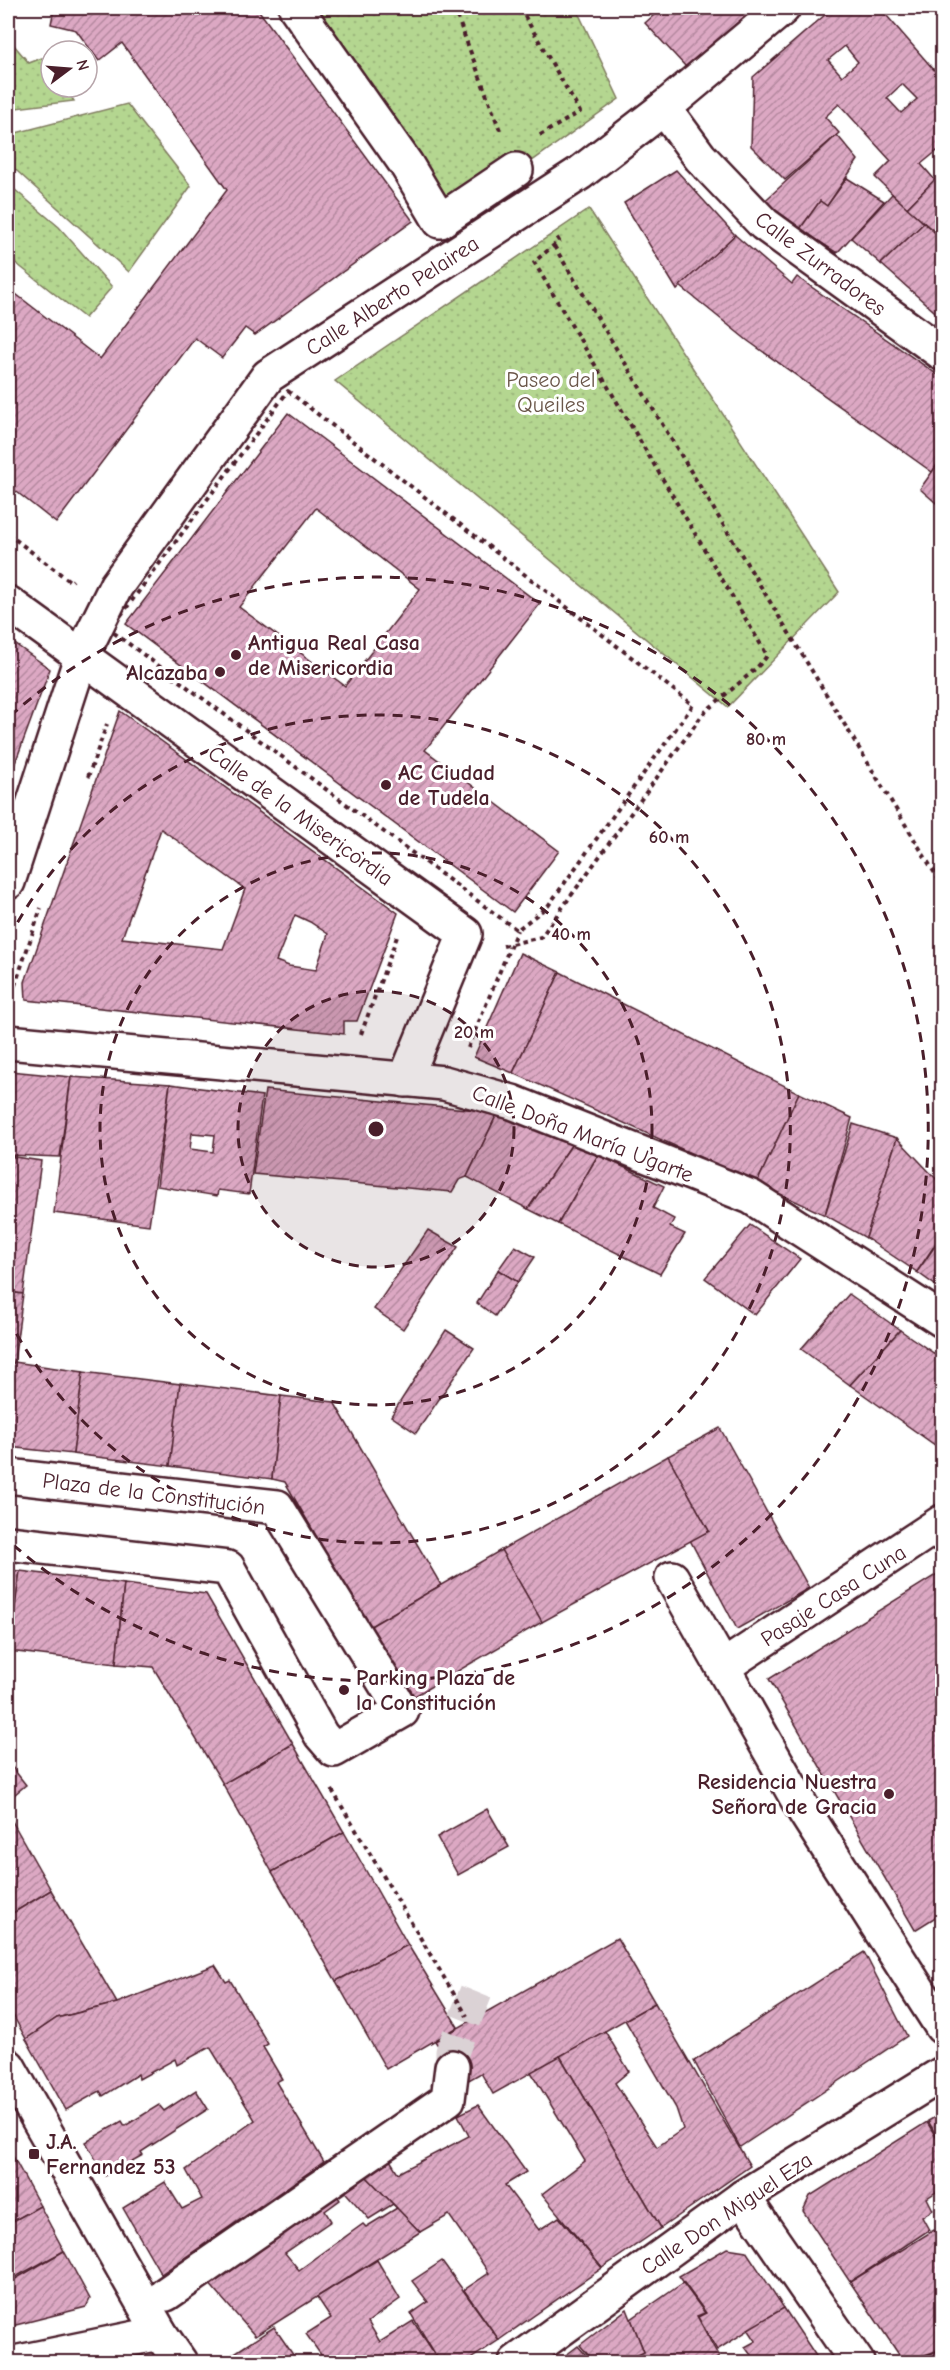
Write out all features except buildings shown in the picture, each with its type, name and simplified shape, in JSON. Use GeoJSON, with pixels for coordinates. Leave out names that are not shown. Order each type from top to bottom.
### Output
{"type":"FeatureCollection","features":[{"type":"Feature","properties":{"kind":"street"},"geometry":{"type":"LineString","coordinates":[[296,8],[406,164],[440,220],[516,170]]}},
{"type":"Feature","properties":{"kind":"street","name":"Calle Alberto Pelairea"},"geometry":{"type":"LineString","coordinates":[[8,882],[81,657],[116,586],[268,376],[580,173],[664,108],[783,8]]}},
{"type":"Feature","properties":{"kind":"street","name":"Calle Zurradores"},"geometry":{"type":"LineString","coordinates":[[664,108],[700,157],[764,224],[942,353]]}},
{"type":"Feature","properties":{"kind":"street","name":"Calle de la Misericordia"},"geometry":{"type":"LineString","coordinates":[[8,603],[465,934],[405,1080]]}},
{"type":"Feature","properties":{"kind":"street","name":"Calle Doña María Ugarte"},"geometry":{"type":"LineString","coordinates":[[8,1042],[452,1085],[512,1102],[751,1197],[942,1320]]}},
{"type":"Feature","properties":{"kind":"street","name":"Plaza de la Constitución"},"geometry":{"type":"LineString","coordinates":[[8,1476],[277,1507],[402,1711],[334,1750],[321,1735],[228,1568],[8,1543]]}},
{"type":"Feature","properties":{"kind":"street","name":"Pasaje Casa Cuna"},"geometry":{"type":"LineString","coordinates":[[723,1667],[942,1522]]}},
{"type":"Feature","properties":{"kind":"street"},"geometry":{"type":"LineString","coordinates":[[672,1578],[803,1809],[942,2027]]}},
{"type":"Feature","properties":{"kind":"street"},"geometry":{"type":"LineString","coordinates":[[8,2066],[160,2333],[180,2362]]}},
{"type":"Feature","properties":{"kind":"street"},"geometry":{"type":"LineString","coordinates":[[166,2294],[448,2099],[452,2067]]}},
{"type":"Feature","properties":{"kind":"street","name":"Calle Don Miguel Eza"},"geometry":{"type":"LineString","coordinates":[[516,2362],[743,2196],[942,2074]]}},
{"type":"Feature","properties":{"kind":"street"},"geometry":{"type":"LineString","coordinates":[[743,2196],[857,2362]]}},
{"type":"Feature","properties":{"kind":"street"},"geometry":{"type":"LineString","coordinates":[[19,2362],[160,2333]]}},
{"type":"Feature","properties":{"kind":"path"},"geometry":{"type":"LineString","coordinates":[[454,8],[516,170]]}},
{"type":"Feature","properties":{"kind":"path"},"geometry":{"type":"LineString","coordinates":[[520,8],[580,112],[531,141]]}},
{"type":"Feature","properties":{"kind":"path"},"geometry":{"type":"LineString","coordinates":[[503,945],[541,937],[703,714],[725,692],[755,670],[767,655],[534,262],[559,241],[537,200]]}},
{"type":"Feature","properties":{"kind":"path"},"geometry":{"type":"LineString","coordinates":[[554,246],[942,885]]}},
{"type":"Feature","properties":{"kind":"path"},"geometry":{"type":"LineString","coordinates":[[452,1085],[517,930],[548,906],[693,705],[288,392],[110,630],[517,930]]}},
{"type":"Feature","properties":{"kind":"path"},"geometry":{"type":"LineString","coordinates":[[87,782],[110,717]]}},
{"type":"Feature","properties":{"kind":"path"},"geometry":{"type":"LineString","coordinates":[[8,1006],[43,902]]}},
{"type":"Feature","properties":{"kind":"path"},"geometry":{"type":"LineString","coordinates":[[361,1036],[400,928]]}},
{"type":"Feature","properties":{"kind":"green space"},"geometry":{"type":"Polygon","coordinates":[[[277,8],[576,8],[619,99],[437,229],[277,8]]]}},
{"type":"Feature","properties":{"kind":"green space"},"geometry":{"type":"Polygon","coordinates":[[[8,38],[29,63],[39,59],[39,99],[73,99],[74,101],[8,109],[8,38]]]}},
{"type":"Feature","properties":{"kind":"green space"},"geometry":{"type":"Polygon","coordinates":[[[127,104],[191,186],[129,272],[8,163],[8,135],[127,104]]]}},
{"type":"Feature","properties":{"kind":"green space"},"geometry":{"type":"Polygon","coordinates":[[[8,184],[59,227],[112,287],[85,318],[8,257],[8,184]]]}},
{"type":"Feature","properties":{"kind":"green space","name":"Paseo del Queiles"},"geometry":{"type":"Polygon","coordinates":[[[589,209],[839,592],[728,707],[335,381],[589,209]]]}},
{"type":"Feature","properties":{"kind":"tunnel"},"geometry":{"type":"LineString","coordinates":[[452,2067],[452,2052],[476,1992]]}},
{"type":"Feature","properties":{"kind":"place","name":"Antigua Real Casa de Misericordia"},"geometry":{"type":"Point","coordinates":[236,655]}},
{"type":"Feature","properties":{"kind":"place","name":"Alcazaba"},"geometry":{"type":"Point","coordinates":[220,672]}},
{"type":"Feature","properties":{"kind":"place","name":"AC Ciudad de Tudela"},"geometry":{"type":"Point","coordinates":[386,785]}},
{"type":"Feature","properties":{"kind":"place","name":"Parking Plaza de la Constitución"},"geometry":{"type":"Point","coordinates":[344,1690]}},
{"type":"Feature","properties":{"kind":"place","name":"Residencia Nuestra Señora de Gracia"},"geometry":{"type":"Point","coordinates":[889,1794]}},
{"type":"Feature","properties":{"kind":"place","name":"J.A. Fernandez 53"},"geometry":{"type":"Point","coordinates":[34,2154]}}]}
